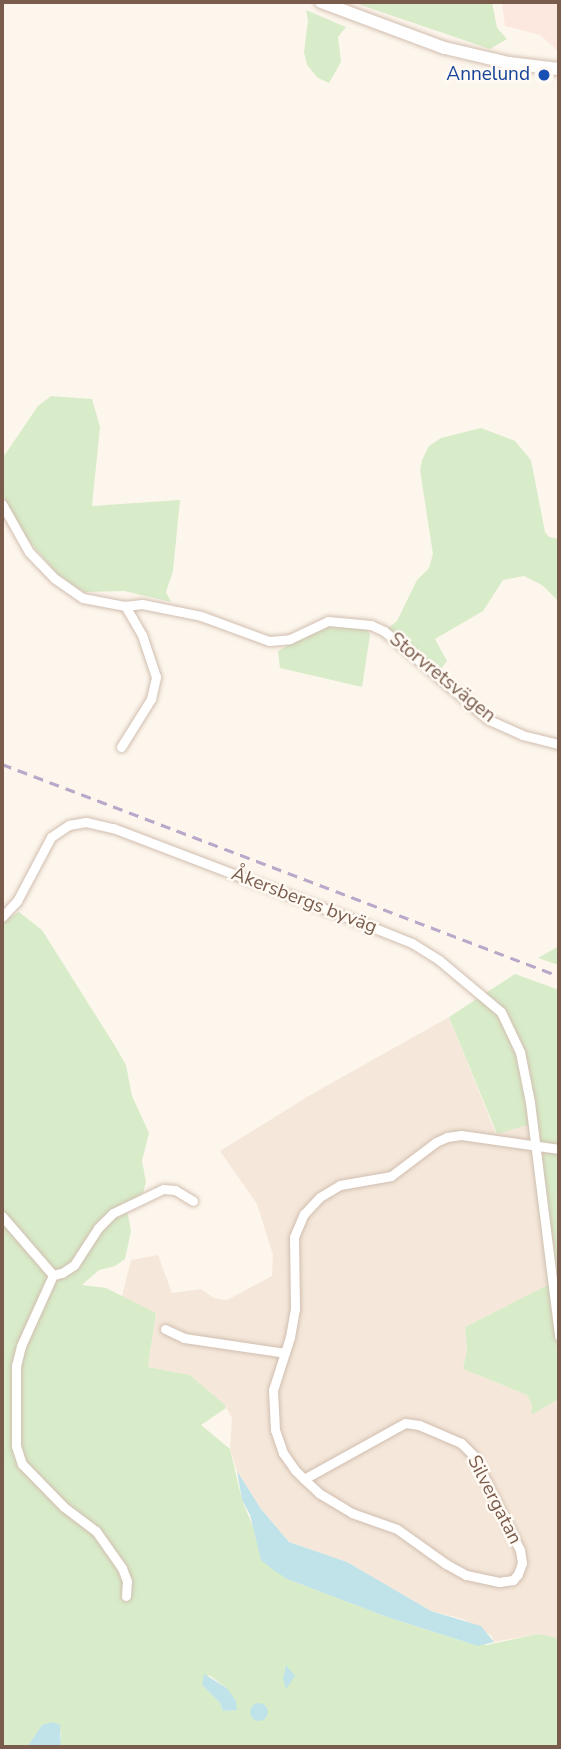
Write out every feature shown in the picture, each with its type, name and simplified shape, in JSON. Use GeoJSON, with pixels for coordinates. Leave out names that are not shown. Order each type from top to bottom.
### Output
{"type":"FeatureCollection","features":[{"type":"Feature","properties":{"kind":"main road"},"geometry":{"type":"LineString","coordinates":[[321,2],[445,48],[509,63],[559,69]]}},
{"type":"Feature","properties":{"kind":"street","name":"Storvretsvägen"},"geometry":{"type":"LineString","coordinates":[[2,503],[16,533],[54,578],[83,598],[125,606],[142,604],[201,616],[269,641],[290,639],[328,621],[371,625],[384,631],[489,720],[522,734],[559,744]]}},
{"type":"Feature","properties":{"kind":"street"},"geometry":{"type":"LineString","coordinates":[[121,747],[151,699],[156,677],[142,635],[125,606]]}},
{"type":"Feature","properties":{"kind":"street","name":"Åkersbergs byväg"},"geometry":{"type":"LineString","coordinates":[[2,917],[17,901],[51,837],[69,825],[86,822],[113,828],[396,936],[439,960],[501,1012],[520,1052],[530,1102],[533,1145],[559,1336]]}},
{"type":"Feature","properties":{"kind":"street","name":"Silvergatan"},"geometry":{"type":"LineString","coordinates":[[304,1479],[398,1426],[405,1423],[419,1425],[461,1443],[474,1455],[520,1550],[520,1571],[513,1580],[499,1582],[456,1570],[415,1540],[386,1523],[344,1508],[304,1479],[284,1453],[275,1430],[273,1390],[295,1309],[294,1237],[304,1214],[320,1196],[340,1185],[391,1176],[436,1142],[447,1137],[461,1135],[559,1149]]}},
{"type":"Feature","properties":{"kind":"street"},"geometry":{"type":"LineString","coordinates":[[53,1275],[74,1265],[98,1227],[113,1213],[163,1189],[175,1190],[193,1201]]}},
{"type":"Feature","properties":{"kind":"street"},"geometry":{"type":"LineString","coordinates":[[2,1216],[53,1275]]}},
{"type":"Feature","properties":{"kind":"street"},"geometry":{"type":"LineString","coordinates":[[53,1275],[21,1346],[16,1366],[16,1446],[22,1464],[64,1507],[96,1531],[122,1568],[127,1596]]}},
{"type":"Feature","properties":{"kind":"street"},"geometry":{"type":"LineString","coordinates":[[165,1329],[184,1338],[285,1353]]}},
{"type":"Feature","properties":{"kind":"shaded area"},"geometry":{"type":"Polygon","coordinates":[[[502,2],[559,2],[559,52],[540,35],[505,26],[502,2]]]}},
{"type":"Feature","properties":{"kind":"shaded area"},"geometry":{"type":"Polygon","coordinates":[[[449,1017],[496,1134],[528,1124],[548,1285],[465,1327],[467,1350],[463,1369],[527,1395],[532,1405],[531,1415],[559,1399],[559,1638],[537,1634],[494,1642],[492,1636],[463,1619],[431,1611],[347,1562],[289,1542],[261,1509],[237,1471],[230,1449],[232,1418],[225,1405],[190,1375],[148,1367],[156,1313],[122,1296],[131,1260],[158,1255],[172,1293],[201,1289],[214,1298],[227,1300],[272,1276],[273,1255],[257,1204],[220,1151],[312,1094],[449,1017]]]}},
{"type":"Feature","properties":{"kind":"green space"},"geometry":{"type":"Polygon","coordinates":[[[352,2],[492,2],[497,28],[507,39],[490,49],[352,2]]]}},
{"type":"Feature","properties":{"kind":"green space"},"geometry":{"type":"Polygon","coordinates":[[[306,10],[346,27],[338,37],[341,62],[329,83],[318,78],[307,65],[304,52],[308,21],[306,10]]]}},
{"type":"Feature","properties":{"kind":"green space"},"geometry":{"type":"Polygon","coordinates":[[[51,396],[92,399],[100,427],[92,506],[180,500],[173,571],[166,592],[171,602],[124,591],[84,592],[58,575],[21,532],[2,493],[2,459],[38,406],[51,396]]]}},
{"type":"Feature","properties":{"kind":"green space"},"geometry":{"type":"Polygon","coordinates":[[[481,428],[515,441],[531,460],[545,532],[549,537],[559,539],[559,602],[542,585],[524,576],[503,580],[483,611],[435,639],[447,661],[437,674],[388,628],[397,621],[417,580],[429,568],[433,554],[420,470],[422,460],[429,446],[441,438],[481,428]]]}},
{"type":"Feature","properties":{"kind":"green space"},"geometry":{"type":"Polygon","coordinates":[[[342,624],[367,629],[370,635],[362,687],[280,668],[278,651],[319,628],[342,624]]]}},
{"type":"Feature","properties":{"kind":"green space"},"geometry":{"type":"Polygon","coordinates":[[[19,912],[42,930],[126,1065],[132,1096],[149,1133],[142,1161],[146,1182],[143,1193],[101,1220],[127,1210],[131,1231],[125,1259],[115,1266],[99,1270],[82,1285],[106,1288],[156,1313],[148,1367],[190,1375],[225,1405],[226,1408],[201,1425],[230,1449],[242,1500],[256,1534],[287,1579],[387,1617],[465,1642],[487,1645],[537,1634],[559,1638],[559,1747],[61,1747],[61,1732],[42,1725],[27,1747],[2,1747],[2,922],[19,912]],[[209,1675],[202,1685],[220,1703],[223,1711],[237,1710],[227,1688],[209,1675]]]}},
{"type":"Feature","properties":{"kind":"green space"},"geometry":{"type":"Polygon","coordinates":[[[559,946],[559,965],[538,958],[559,946]]]}},
{"type":"Feature","properties":{"kind":"green space"},"geometry":{"type":"Polygon","coordinates":[[[515,974],[559,990],[559,1399],[531,1415],[532,1405],[527,1395],[463,1369],[467,1350],[465,1327],[548,1285],[528,1125],[497,1134],[449,1017],[515,974]]]}},
{"type":"Feature","properties":{"kind":"water"},"geometry":{"type":"Polygon","coordinates":[[[237,1471],[261,1509],[289,1542],[347,1562],[431,1611],[481,1626],[494,1642],[478,1646],[387,1617],[287,1579],[261,1560],[250,1515],[242,1500],[237,1471]]]}},
{"type":"Feature","properties":{"kind":"water"},"geometry":{"type":"Polygon","coordinates":[[[286,1665],[295,1676],[286,1689],[283,1679],[286,1665]]]}},
{"type":"Feature","properties":{"kind":"water"},"geometry":{"type":"Polygon","coordinates":[[[204,1674],[227,1688],[236,1701],[237,1710],[223,1711],[220,1703],[202,1685],[204,1674]]]}},
{"type":"Feature","properties":{"kind":"water"},"geometry":{"type":"Polygon","coordinates":[[[259,1703],[265,1706],[268,1712],[265,1718],[259,1721],[253,1718],[250,1712],[253,1706],[259,1703]]]}},
{"type":"Feature","properties":{"kind":"water"},"geometry":{"type":"Polygon","coordinates":[[[53,1722],[60,1725],[61,1747],[27,1747],[42,1725],[53,1722]]]}},
{"type":"Feature","properties":{"kind":"railway"},"geometry":{"type":"LineString","coordinates":[[2,764],[559,976]]}},
{"type":"Feature","properties":{"kind":"place","name":"Annelund"},"geometry":{"type":"Point","coordinates":[544,75]}}]}
